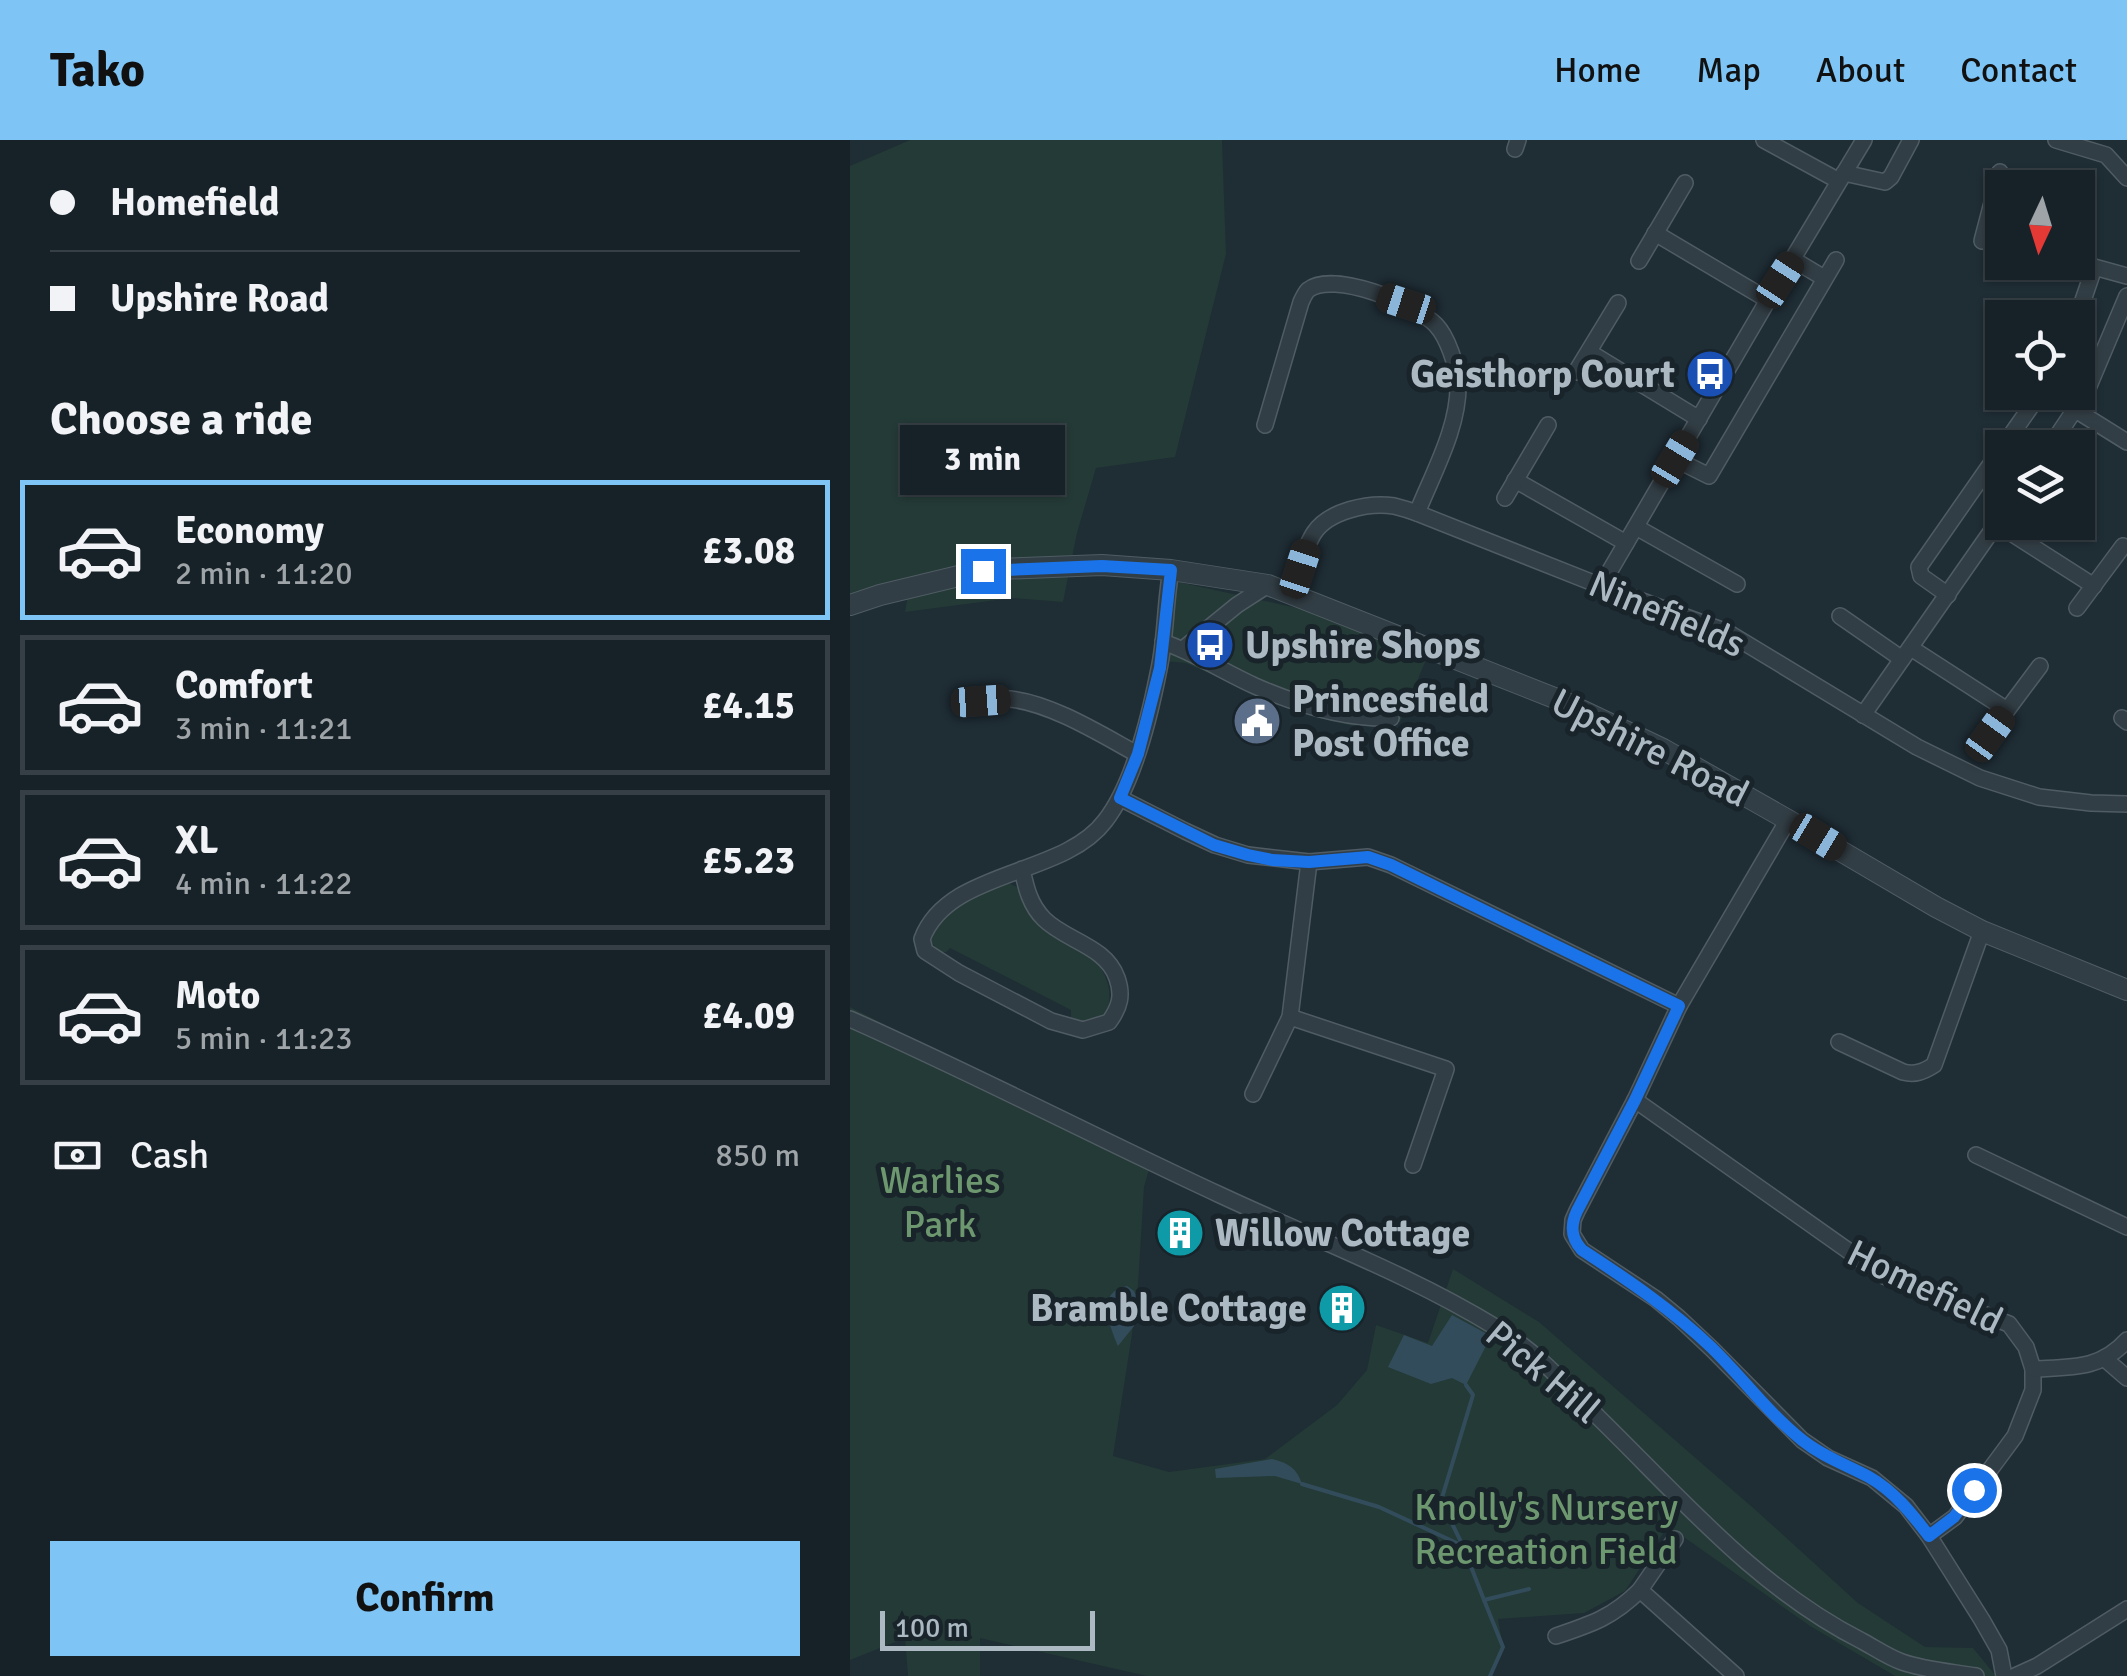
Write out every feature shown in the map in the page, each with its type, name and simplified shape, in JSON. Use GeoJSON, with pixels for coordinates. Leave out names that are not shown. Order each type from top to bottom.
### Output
{"type":"FeatureCollection","features":[{"type":"Feature","properties":{"kind":"street"},"geometry":{"type":"LineString","coordinates":[[1764,140],[1841,177],[1885,182],[1911,140]]}},
{"type":"Feature","properties":{"kind":"street"},"geometry":{"type":"LineString","coordinates":[[1602,586],[1864,140]]}},
{"type":"Feature","properties":{"kind":"street"},"geometry":{"type":"LineString","coordinates":[[2056,140],[2111,147],[2127,178]]}},
{"type":"Feature","properties":{"kind":"street"},"geometry":{"type":"LineString","coordinates":[[1639,260],[1685,184]]}},
{"type":"Feature","properties":{"kind":"street"},"geometry":{"type":"LineString","coordinates":[[1655,234],[1768,300]]}},
{"type":"Feature","properties":{"kind":"street"},"geometry":{"type":"LineString","coordinates":[[1982,241],[1985,236]]}},
{"type":"Feature","properties":{"kind":"street"},"geometry":{"type":"LineString","coordinates":[[1794,260],[1824,278]]}},
{"type":"Feature","properties":{"kind":"street"},"geometry":{"type":"LineString","coordinates":[[1675,459],[1709,476],[1836,260]]}},
{"type":"Feature","properties":{"kind":"street"},"geometry":{"type":"LineString","coordinates":[[2095,268],[2127,276]]}},
{"type":"Feature","properties":{"kind":"street"},"geometry":{"type":"LineString","coordinates":[[1266,425],[1306,291],[1331,283],[1406,304],[1441,332],[1458,383],[1450,430],[1417,512]]}},
{"type":"Feature","properties":{"kind":"street"},"geometry":{"type":"LineString","coordinates":[[2095,372],[2127,297]]}},
{"type":"Feature","properties":{"kind":"street"},"geometry":{"type":"LineString","coordinates":[[1576,372],[1618,304]]}},
{"type":"Feature","properties":{"kind":"street"},"geometry":{"type":"LineString","coordinates":[[1589,352],[1699,419]]}},
{"type":"Feature","properties":{"kind":"street"},"geometry":{"type":"LineString","coordinates":[[1948,596],[1921,576],[1919,566],[2027,410]]}},
{"type":"Feature","properties":{"kind":"street"},"geometry":{"type":"LineString","coordinates":[[2076,410],[2127,442]]}},
{"type":"Feature","properties":{"kind":"street"},"geometry":{"type":"LineString","coordinates":[[1505,498],[1548,425]]}},
{"type":"Feature","properties":{"kind":"street"},"geometry":{"type":"LineString","coordinates":[[1515,480],[1626,543]]}},
{"type":"Feature","properties":{"kind":"street","name":"Ninefields"},"geometry":{"type":"LineString","coordinates":[[1292,593],[1308,545],[1325,520],[1378,505],[1417,512],[1726,632],[1916,748],[1980,778],[2040,797],[2127,804]]}},
{"type":"Feature","properties":{"kind":"street"},"geometry":{"type":"LineString","coordinates":[[1636,527],[1737,584]]}},
{"type":"Feature","properties":{"kind":"street"},"geometry":{"type":"LineString","coordinates":[[1863,715],[1986,540]]}},
{"type":"Feature","properties":{"kind":"street"},"geometry":{"type":"LineString","coordinates":[[2028,540],[2094,586]]}},
{"type":"Feature","properties":{"kind":"street"},"geometry":{"type":"LineString","coordinates":[[2077,608],[2123,546]]}},
{"type":"Feature","properties":{"kind":"street","name":"Upshire Road"},"geometry":{"type":"LineString","coordinates":[[850,604],[1000,569],[1102,566],[1171,570],[1268,585],[1562,701],[1663,749],[1936,908],[2127,990]]}},
{"type":"Feature","properties":{"kind":"street"},"geometry":{"type":"LineString","coordinates":[[1022,869],[1027,894],[1040,915],[1053,928],[1095,950],[1115,970],[1120,1002],[1109,1022],[1083,1030],[1051,1021],[959,972],[925,950],[922,939],[949,904],[978,887],[1022,869],[1051,860],[1074,848],[1104,823],[1120,798],[1138,754],[1160,668],[1171,570]]}},
{"type":"Feature","properties":{"kind":"street"},"geometry":{"type":"LineString","coordinates":[[1183,649],[1268,585]]}},
{"type":"Feature","properties":{"kind":"street"},"geometry":{"type":"LineString","coordinates":[[1840,616],[2007,710]]}},
{"type":"Feature","properties":{"kind":"street"},"geometry":{"type":"LineString","coordinates":[[1163,642],[1290,700],[1371,718],[1391,718]]}},
{"type":"Feature","properties":{"kind":"street"},"geometry":{"type":"LineString","coordinates":[[1990,734],[2040,666]]}},
{"type":"Feature","properties":{"kind":"street"},"geometry":{"type":"LineString","coordinates":[[970,702],[1010,699],[1030,704],[1073,720],[1138,754]]}},
{"type":"Feature","properties":{"kind":"street"},"geometry":{"type":"LineString","coordinates":[[1120,798],[1214,845],[1272,860],[1309,862],[1368,857],[1391,865],[1679,1006]]}},
{"type":"Feature","properties":{"kind":"street"},"geometry":{"type":"LineString","coordinates":[[1788,820],[1679,1006],[1577,1211],[1572,1234],[1582,1250],[1656,1299],[1690,1328],[1802,1440],[1828,1458],[1872,1478],[1906,1506],[1929,1536],[1999,1650],[2004,1676]]}},
{"type":"Feature","properties":{"kind":"street"},"geometry":{"type":"LineString","coordinates":[[1253,1094],[1290,1017],[1309,862]]}},
{"type":"Feature","properties":{"kind":"street"},"geometry":{"type":"LineString","coordinates":[[1839,1042],[1902,1072],[1924,1072],[1934,1066],[1982,931]]}},
{"type":"Feature","properties":{"kind":"street"},"geometry":{"type":"LineString","coordinates":[[1290,1017],[1446,1069],[1413,1165]]}},
{"type":"Feature","properties":{"kind":"street","name":"Pick Hill"},"geometry":{"type":"LineString","coordinates":[[850,1020],[1440,1295],[1500,1329],[1543,1363],[1767,1582],[1837,1629],[1903,1662],[1976,1676]]}},
{"type":"Feature","properties":{"kind":"street","name":"Homefield"},"geometry":{"type":"LineString","coordinates":[[1635,1100],[1884,1276],[2008,1324],[2026,1346],[2033,1368],[2033,1390],[2015,1436],[1954,1517],[1929,1536]]}},
{"type":"Feature","properties":{"kind":"street"},"geometry":{"type":"LineString","coordinates":[[1976,1155],[2127,1227]]}},
{"type":"Feature","properties":{"kind":"street"},"geometry":{"type":"LineString","coordinates":[[2033,1368],[2078,1367],[2100,1362],[2127,1340]]}},
{"type":"Feature","properties":{"kind":"street"},"geometry":{"type":"LineString","coordinates":[[2105,1358],[2127,1378]]}},
{"type":"Feature","properties":{"kind":"street"},"geometry":{"type":"LineString","coordinates":[[1556,1636],[1620,1610],[1640,1590],[1674,1539]]}},
{"type":"Feature","properties":{"kind":"street"},"geometry":{"type":"LineString","coordinates":[[1640,1590],[1736,1676]]}},
{"type":"Feature","properties":{"kind":"street"},"geometry":{"type":"LineString","coordinates":[[2015,1676],[2127,1610]]}},
{"type":"Feature","properties":{"kind":"green space"},"geometry":{"type":"Polygon","coordinates":[[[910,140],[1222,140],[1226,254],[1175,457],[1096,468],[1063,602],[1012,598],[905,612],[909,589],[850,606],[850,166],[910,140]]]}},
{"type":"Feature","properties":{"kind":"green space"},"geometry":{"type":"Polygon","coordinates":[[[1169,580],[1297,608],[1431,648],[1400,722],[1354,726],[1331,721],[1294,711],[1186,663],[1165,661],[1169,580]]]}},
{"type":"Feature","properties":{"kind":"green space"},"geometry":{"type":"Polygon","coordinates":[[[1004,881],[1017,887],[1042,927],[1083,951],[1099,966],[1109,989],[1109,1004],[1098,1020],[1087,1024],[1071,1021],[1071,1010],[950,948],[939,953],[929,938],[951,907],[1004,881]]]}},
{"type":"Feature","properties":{"kind":"green space"},"geometry":{"type":"Polygon","coordinates":[[[850,1007],[1152,1159],[1144,1187],[1137,1302],[1113,1456],[1169,1472],[1265,1459],[1337,1405],[1367,1370],[1376,1325],[1428,1343],[1453,1269],[1539,1322],[1858,1603],[1925,1647],[1973,1648],[1996,1676],[1895,1676],[1810,1626],[1668,1526],[1625,1591],[1584,1613],[1498,1619],[1503,1647],[1492,1676],[1147,1676],[980,1638],[980,1676],[908,1676],[905,1638],[850,1660],[850,1007]]]}},
{"type":"Feature","properties":{"kind":"water"},"geometry":{"type":"Polygon","coordinates":[[[1127,1286],[1137,1298],[1134,1326],[1118,1346],[1109,1320],[1108,1302],[1117,1289],[1127,1286]]]}},
{"type":"Feature","properties":{"kind":"water"},"geometry":{"type":"Polygon","coordinates":[[[1452,1315],[1491,1336],[1466,1385],[1452,1378],[1431,1384],[1388,1367],[1404,1335],[1432,1346],[1452,1315]]]}},
{"type":"Feature","properties":{"kind":"water"},"geometry":{"type":"Polygon","coordinates":[[[1272,1459],[1291,1467],[1302,1484],[1275,1476],[1216,1478],[1215,1469],[1272,1459]]]}},
{"type":"Feature","properties":{"kind":"waterway"},"geometry":{"type":"LineString","coordinates":[[1466,1385],[1473,1395],[1441,1501],[1484,1600]]}},
{"type":"Feature","properties":{"kind":"waterway"},"geometry":{"type":"LineString","coordinates":[[1302,1484],[1379,1507],[1461,1545]]}},
{"type":"Feature","properties":{"kind":"waterway"},"geometry":{"type":"LineString","coordinates":[[1490,1676],[1503,1647],[1484,1600],[1529,1589]]}},
{"type":"Feature","properties":{"kind":"place","name":"Geisthorp Court"},"geometry":{"type":"Point","coordinates":[1710,374]}},
{"type":"Feature","properties":{"kind":"place","name":"Upshire Shops"},"geometry":{"type":"Point","coordinates":[1210,645]}},
{"type":"Feature","properties":{"kind":"place","name":"Princesfield Post Office"},"geometry":{"type":"Point","coordinates":[1257,721]}},
{"type":"Feature","properties":{"kind":"place","name":"Willow Cottage"},"geometry":{"type":"Point","coordinates":[1180,1233]}},
{"type":"Feature","properties":{"kind":"place","name":"Bramble Cottage"},"geometry":{"type":"Point","coordinates":[1342,1308]}},
{"type":"Feature","properties":{"kind":"route"},"geometry":{"type":"LineString","coordinates":[[983,571],[1102,566],[1171,570],[1160,668],[1138,754],[1120,798],[1214,845],[1248,855],[1309,862],[1368,857],[1391,865],[1679,1006],[1573,1220],[1576,1244],[1656,1299],[1712,1348],[1802,1440],[1828,1458],[1872,1478],[1906,1506],[1929,1536],[1954,1517],[1974,1490]]}},
{"type":"Feature","properties":{"kind":"park label","name":"Warlies Park"},"geometry":{"type":"Point","coordinates":[940,1202]}},
{"type":"Feature","properties":{"kind":"park label","name":"Knolly's Nursery Recreation Field"},"geometry":{"type":"Point","coordinates":[1546,1529]}}]}
